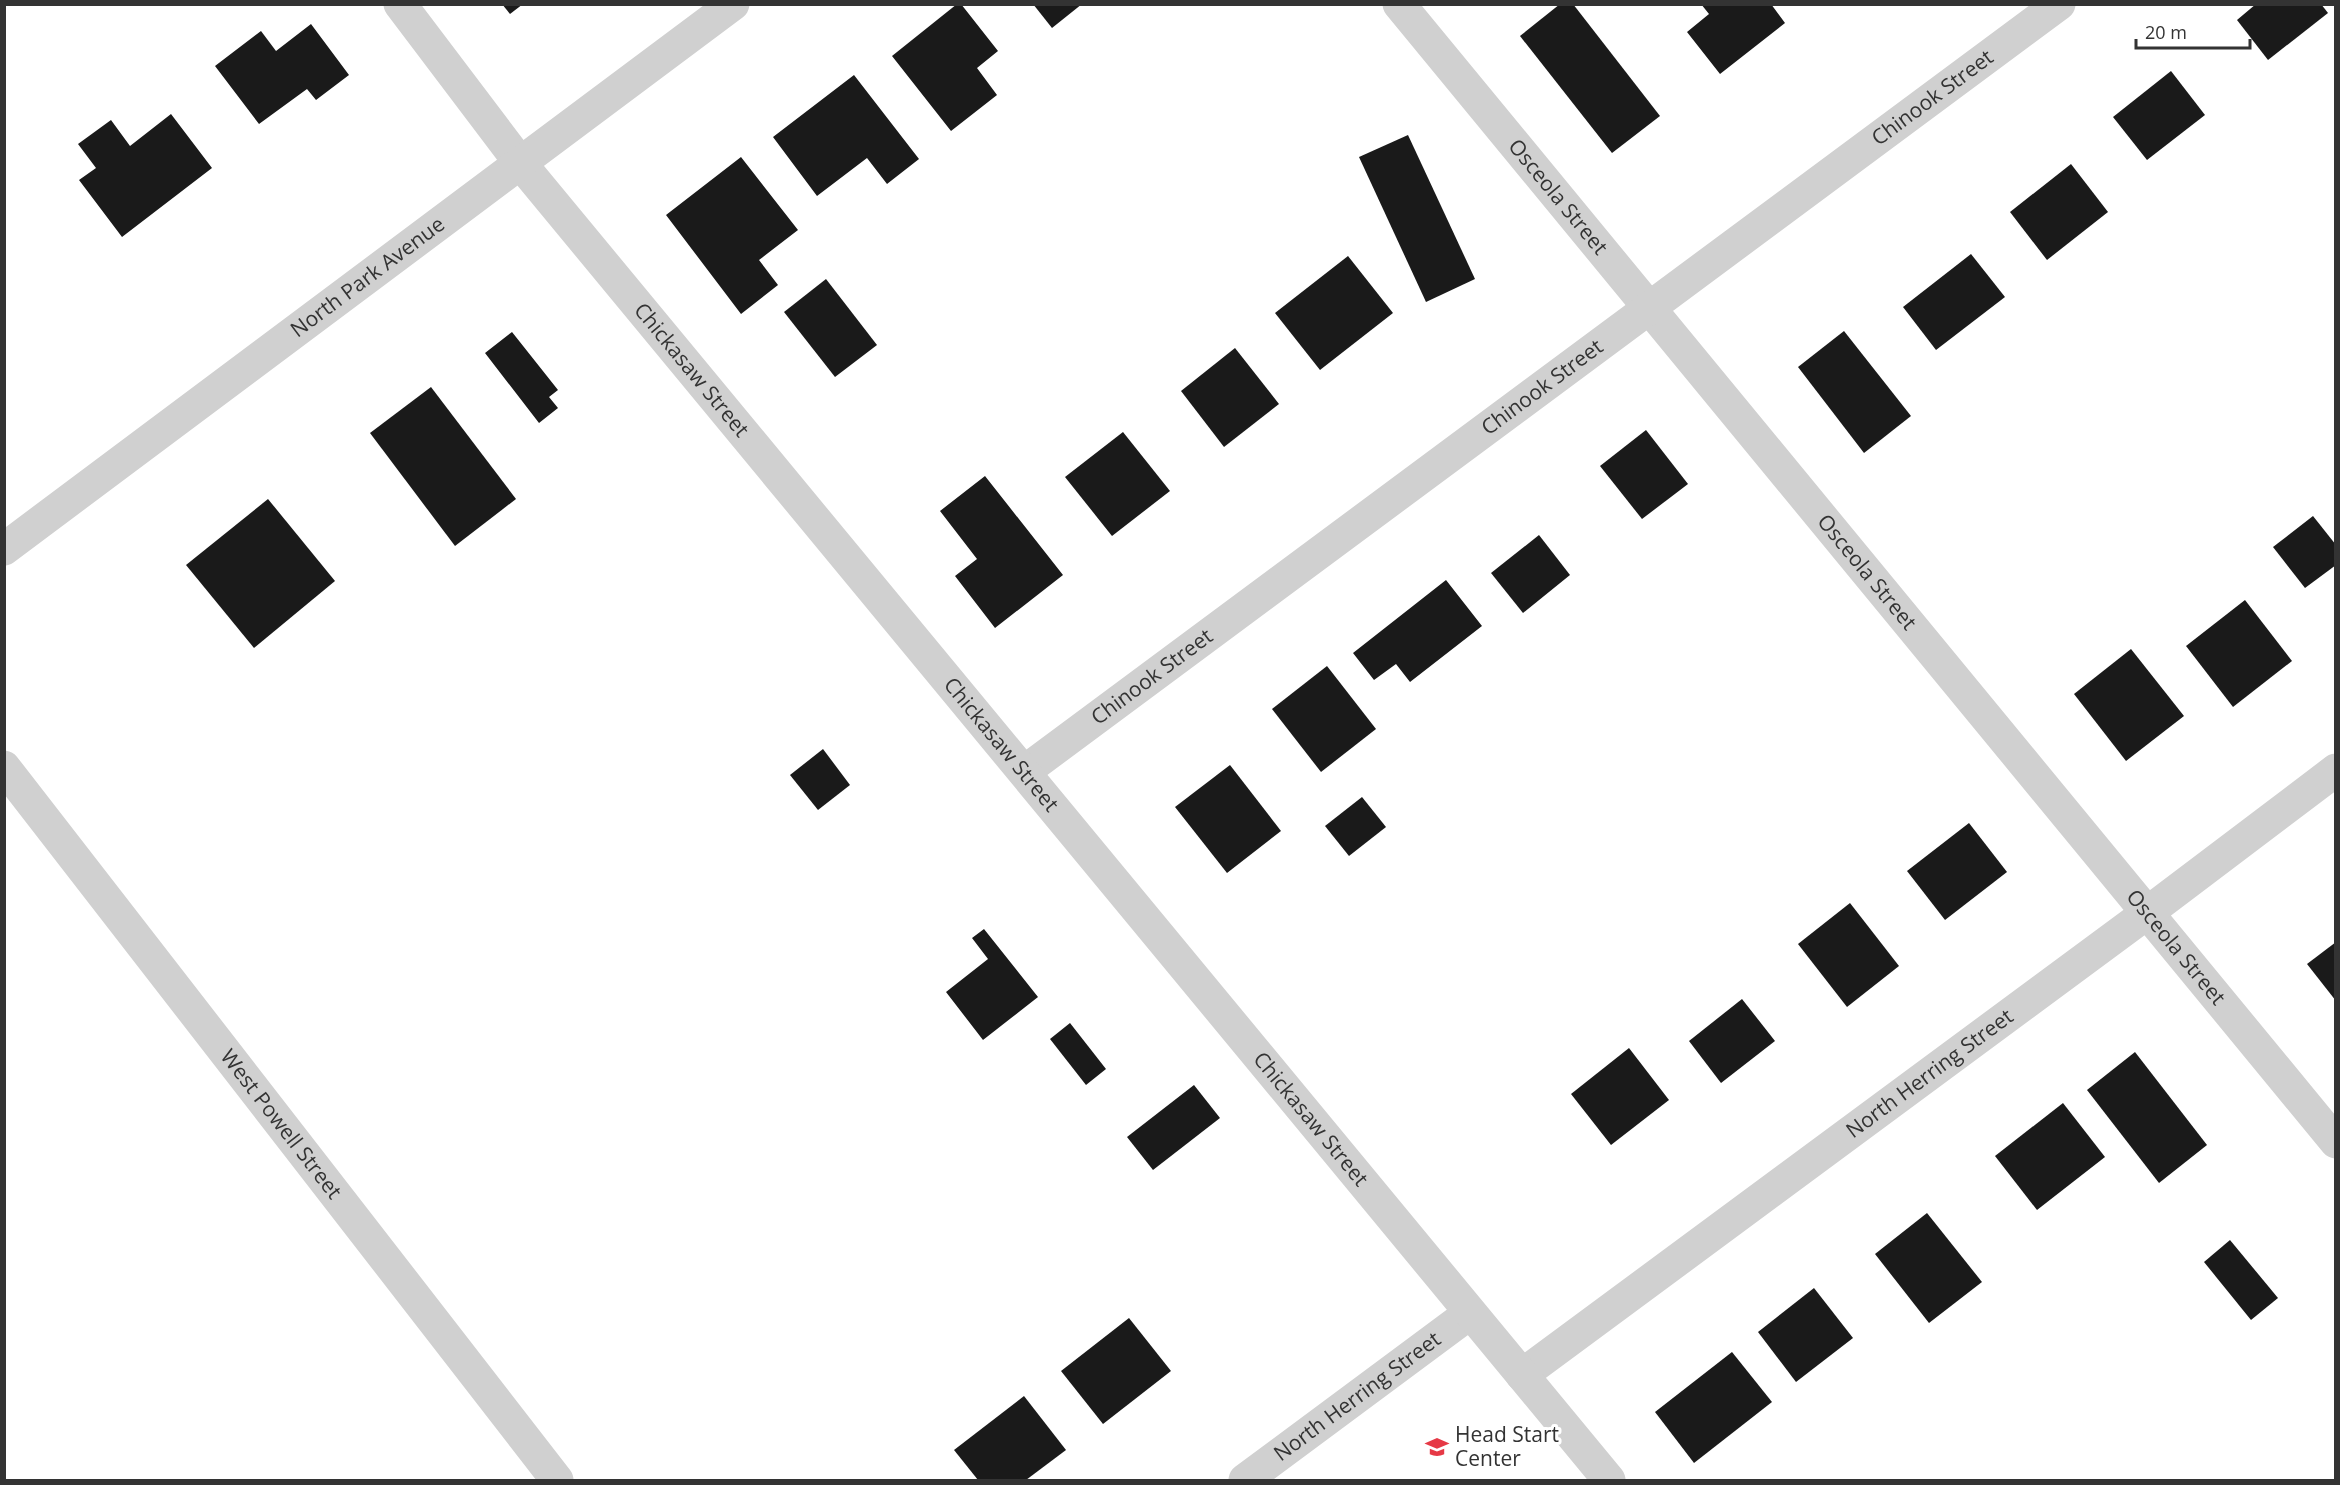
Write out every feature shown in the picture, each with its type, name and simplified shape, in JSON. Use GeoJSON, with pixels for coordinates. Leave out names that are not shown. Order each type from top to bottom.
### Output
{"type":"FeatureCollection","features":[{"type":"Feature","properties":{"kind":"street","name":"Chickasaw Street"},"geometry":{"type":"LineString","coordinates":[[400,4],[521,164],[1609,1480]]}},
{"type":"Feature","properties":{"kind":"street","name":"North Park Avenue"},"geometry":{"type":"LineString","coordinates":[[4,549],[733,4]]}},
{"type":"Feature","properties":{"kind":"street","name":"Osceola Street"},"geometry":{"type":"LineString","coordinates":[[1399,4],[2336,1142]]}},
{"type":"Feature","properties":{"kind":"street","name":"Chinook Street"},"geometry":{"type":"LineString","coordinates":[[1025,771],[2059,4]]}},
{"type":"Feature","properties":{"kind":"street","name":"West Powell Street"},"geometry":{"type":"LineString","coordinates":[[4,767],[557,1480]]}},
{"type":"Feature","properties":{"kind":"street","name":"North Herring Street"},"geometry":{"type":"LineString","coordinates":[[1522,1375],[2147,914],[2336,771]]}},
{"type":"Feature","properties":{"kind":"street","name":"North Herring Street"},"geometry":{"type":"LineString","coordinates":[[1245,1480],[1470,1313]]}},
{"type":"Feature","properties":{"kind":"building"},"geometry":{"type":"Polygon","coordinates":[[[502,4],[523,4],[510,14],[502,4]]]}},
{"type":"Feature","properties":{"kind":"building"},"geometry":{"type":"Polygon","coordinates":[[[957,4],[961,4],[998,51],[977,68],[997,95],[951,131],[892,56],[957,4]]]}},
{"type":"Feature","properties":{"kind":"building"},"geometry":{"type":"Polygon","coordinates":[[[1033,4],[1082,4],[1052,28],[1033,4]]]}},
{"type":"Feature","properties":{"kind":"building"},"geometry":{"type":"Polygon","coordinates":[[[1560,4],[1573,4],[1660,116],[1612,153],[1520,36],[1560,4]]]}},
{"type":"Feature","properties":{"kind":"building"},"geometry":{"type":"Polygon","coordinates":[[[1701,4],[1771,4],[1785,23],[1720,74],[1687,32],[1709,14],[1701,4]]]}},
{"type":"Feature","properties":{"kind":"building"},"geometry":{"type":"Polygon","coordinates":[[[2256,4],[2321,4],[2328,13],[2268,60],[2237,20],[2256,4]]]}},
{"type":"Feature","properties":{"kind":"building"},"geometry":{"type":"Polygon","coordinates":[[[311,24],[349,75],[316,100],[307,89],[259,124],[215,66],[261,31],[276,51],[311,24]]]}},
{"type":"Feature","properties":{"kind":"building"},"geometry":{"type":"Polygon","coordinates":[[[2171,71],[2205,115],[2147,160],[2113,117],[2171,71]]]}},
{"type":"Feature","properties":{"kind":"building"},"geometry":{"type":"Polygon","coordinates":[[[854,75],[919,159],[887,184],[867,158],[817,196],[773,137],[854,75]]]}},
{"type":"Feature","properties":{"kind":"building"},"geometry":{"type":"Polygon","coordinates":[[[171,114],[212,168],[122,237],[79,180],[96,168],[78,144],[111,120],[130,146],[171,114]]]}},
{"type":"Feature","properties":{"kind":"building"},"geometry":{"type":"Polygon","coordinates":[[[1408,135],[1475,279],[1426,302],[1359,157],[1408,135]]]}},
{"type":"Feature","properties":{"kind":"building"},"geometry":{"type":"Polygon","coordinates":[[[741,157],[798,230],[759,260],[778,285],[741,314],[666,215],[741,157]]]}},
{"type":"Feature","properties":{"kind":"building"},"geometry":{"type":"Polygon","coordinates":[[[2071,164],[2108,212],[2047,260],[2010,212],[2071,164]]]}},
{"type":"Feature","properties":{"kind":"building"},"geometry":{"type":"Polygon","coordinates":[[[1971,254],[2005,297],[1936,350],[1903,307],[1971,254]]]}},
{"type":"Feature","properties":{"kind":"building"},"geometry":{"type":"Polygon","coordinates":[[[1348,256],[1393,313],[1320,370],[1275,313],[1348,256]]]}},
{"type":"Feature","properties":{"kind":"building"},"geometry":{"type":"Polygon","coordinates":[[[826,279],[877,345],[835,377],[784,312],[826,279]]]}},
{"type":"Feature","properties":{"kind":"building"},"geometry":{"type":"Polygon","coordinates":[[[1844,331],[1911,416],[1864,453],[1798,367],[1844,331]]]}},
{"type":"Feature","properties":{"kind":"building"},"geometry":{"type":"Polygon","coordinates":[[[512,332],[558,390],[549,397],[558,408],[539,423],[485,353],[512,332]]]}},
{"type":"Feature","properties":{"kind":"building"},"geometry":{"type":"Polygon","coordinates":[[[1235,348],[1279,404],[1224,447],[1181,391],[1235,348]]]}},
{"type":"Feature","properties":{"kind":"building"},"geometry":{"type":"Polygon","coordinates":[[[431,387],[516,499],[455,546],[370,433],[431,387]]]}},
{"type":"Feature","properties":{"kind":"building"},"geometry":{"type":"Polygon","coordinates":[[[1646,430],[1688,484],[1642,519],[1600,466],[1646,430]]]}},
{"type":"Feature","properties":{"kind":"building"},"geometry":{"type":"Polygon","coordinates":[[[1123,432],[1170,491],[1112,536],[1065,477],[1123,432]]]}},
{"type":"Feature","properties":{"kind":"building"},"geometry":{"type":"Polygon","coordinates":[[[985,476],[1063,575],[995,628],[955,576],[977,559],[940,511],[985,476]]]}},
{"type":"Feature","properties":{"kind":"building"},"geometry":{"type":"Polygon","coordinates":[[[268,499],[335,581],[254,648],[186,565],[268,499]]]}},
{"type":"Feature","properties":{"kind":"building"},"geometry":{"type":"Polygon","coordinates":[[[2313,516],[2336,545],[2336,565],[2305,588],[2273,547],[2313,516]]]}},
{"type":"Feature","properties":{"kind":"building"},"geometry":{"type":"Polygon","coordinates":[[[1539,535],[1570,575],[1523,613],[1491,573],[1539,535]]]}},
{"type":"Feature","properties":{"kind":"building"},"geometry":{"type":"Polygon","coordinates":[[[1446,580],[1482,626],[1410,682],[1396,664],[1374,680],[1353,653],[1446,580]]]}},
{"type":"Feature","properties":{"kind":"building"},"geometry":{"type":"Polygon","coordinates":[[[2245,600],[2292,661],[2233,707],[2186,646],[2245,600]]]}},
{"type":"Feature","properties":{"kind":"building"},"geometry":{"type":"Polygon","coordinates":[[[2131,649],[2184,716],[2126,761],[2074,694],[2131,649]]]}},
{"type":"Feature","properties":{"kind":"building"},"geometry":{"type":"Polygon","coordinates":[[[1327,666],[1376,729],[1321,772],[1272,709],[1327,666]]]}},
{"type":"Feature","properties":{"kind":"building"},"geometry":{"type":"Polygon","coordinates":[[[823,749],[850,785],[818,810],[790,775],[823,749]]]}},
{"type":"Feature","properties":{"kind":"building"},"geometry":{"type":"Polygon","coordinates":[[[1230,765],[1281,831],[1227,873],[1175,807],[1230,765]]]}},
{"type":"Feature","properties":{"kind":"building"},"geometry":{"type":"Polygon","coordinates":[[[1362,797],[1386,827],[1349,856],[1325,826],[1362,797]]]}},
{"type":"Feature","properties":{"kind":"building"},"geometry":{"type":"Polygon","coordinates":[[[1969,823],[2007,872],[1945,920],[1907,871],[1969,823]]]}},
{"type":"Feature","properties":{"kind":"building"},"geometry":{"type":"Polygon","coordinates":[[[1850,903],[1899,966],[1847,1007],[1798,944],[1850,903]]]}},
{"type":"Feature","properties":{"kind":"building"},"geometry":{"type":"Polygon","coordinates":[[[984,929],[1038,997],[983,1040],[946,992],[988,959],[972,938],[984,929]]]}},
{"type":"Feature","properties":{"kind":"building"},"geometry":{"type":"Polygon","coordinates":[[[2336,942],[2336,1001],[2307,964],[2336,942]]]}},
{"type":"Feature","properties":{"kind":"building"},"geometry":{"type":"Polygon","coordinates":[[[1742,999],[1775,1041],[1721,1083],[1689,1041],[1742,999]]]}},
{"type":"Feature","properties":{"kind":"building"},"geometry":{"type":"Polygon","coordinates":[[[1070,1023],[1106,1069],[1086,1085],[1050,1039],[1070,1023]]]}},
{"type":"Feature","properties":{"kind":"building"},"geometry":{"type":"Polygon","coordinates":[[[1629,1048],[1669,1100],[1611,1145],[1571,1094],[1629,1048]]]}},
{"type":"Feature","properties":{"kind":"building"},"geometry":{"type":"Polygon","coordinates":[[[2135,1052],[2207,1145],[2159,1183],[2087,1090],[2135,1052]]]}},
{"type":"Feature","properties":{"kind":"building"},"geometry":{"type":"Polygon","coordinates":[[[1194,1085],[1220,1118],[1153,1170],[1127,1137],[1194,1085]]]}},
{"type":"Feature","properties":{"kind":"building"},"geometry":{"type":"Polygon","coordinates":[[[2063,1103],[2105,1157],[2037,1210],[1995,1156],[2063,1103]]]}},
{"type":"Feature","properties":{"kind":"building"},"geometry":{"type":"Polygon","coordinates":[[[1927,1213],[1982,1282],[1929,1323],[1875,1254],[1927,1213]]]}},
{"type":"Feature","properties":{"kind":"building"},"geometry":{"type":"Polygon","coordinates":[[[2230,1240],[2278,1298],[2251,1320],[2204,1262],[2230,1240]]]}},
{"type":"Feature","properties":{"kind":"building"},"geometry":{"type":"Polygon","coordinates":[[[1814,1288],[1853,1338],[1796,1382],[1758,1332],[1814,1288]]]}},
{"type":"Feature","properties":{"kind":"building"},"geometry":{"type":"Polygon","coordinates":[[[1129,1318],[1171,1371],[1103,1424],[1061,1371],[1129,1318]]]}},
{"type":"Feature","properties":{"kind":"building"},"geometry":{"type":"Polygon","coordinates":[[[1732,1352],[1772,1402],[1694,1463],[1655,1412],[1732,1352]]]}},
{"type":"Feature","properties":{"kind":"building"},"geometry":{"type":"Polygon","coordinates":[[[1024,1396],[1066,1450],[1026,1480],[978,1480],[954,1450],[1024,1396]]]}},
{"type":"Feature","properties":{"kind":"place","name":"Head Start Center"},"geometry":{"type":"Point","coordinates":[1437,1447]}}]}
